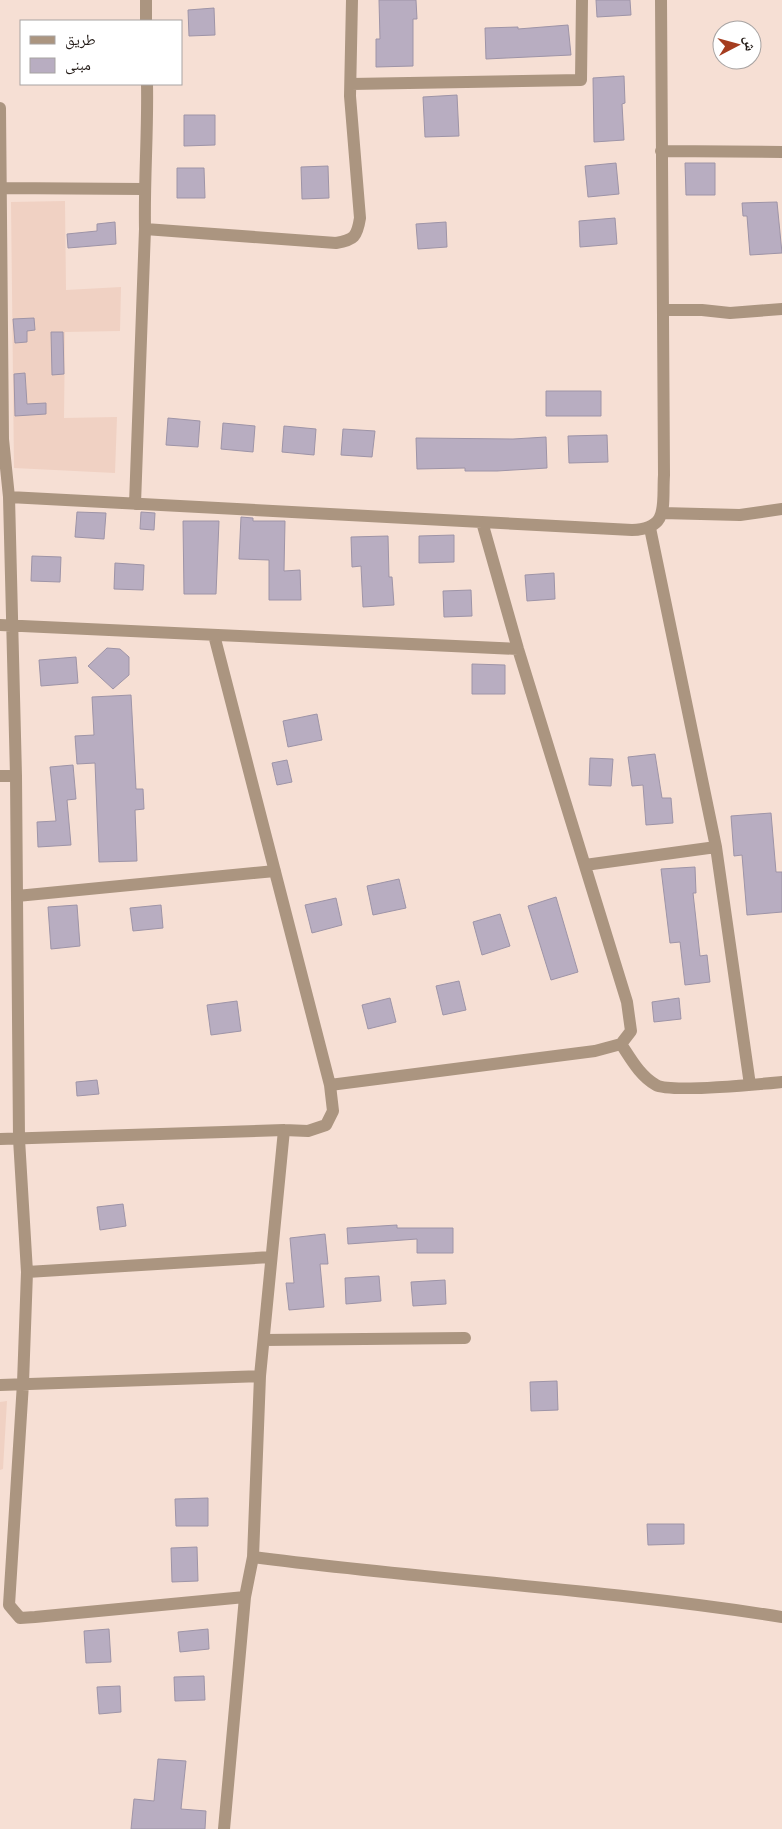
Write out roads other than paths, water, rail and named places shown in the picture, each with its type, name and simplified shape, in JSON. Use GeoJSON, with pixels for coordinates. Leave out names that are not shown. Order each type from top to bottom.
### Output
{"type":"FeatureCollection","features":[{"type":"Feature","properties":{"kind":"street"},"geometry":{"type":"LineString","coordinates":[[146,0],[146,20]]}},
{"type":"Feature","properties":{"kind":"street"},"geometry":{"type":"LineString","coordinates":[[145,229],[336,244],[349,241],[358,232],[360,218],[350,84],[352,0]]}},
{"type":"Feature","properties":{"kind":"street"},"geometry":{"type":"LineString","coordinates":[[350,84],[581,80],[582,0]]}},
{"type":"Feature","properties":{"kind":"street"},"geometry":{"type":"LineString","coordinates":[[9,497],[632,530],[650,528],[656,525],[662,513],[664,475],[661,0]]}},
{"type":"Feature","properties":{"kind":"street"},"geometry":{"type":"LineString","coordinates":[[135,504],[145,229],[144,189],[148,124],[147,85]]}},
{"type":"Feature","properties":{"kind":"street"},"geometry":{"type":"LineString","coordinates":[[0,108],[2,439],[9,497],[6,626],[16,776],[19,1139],[27,1272],[23,1383],[9,1605],[20,1618],[245,1597]]}},
{"type":"Feature","properties":{"kind":"street"},"geometry":{"type":"LineString","coordinates":[[661,151],[782,152]]}},
{"type":"Feature","properties":{"kind":"street"},"geometry":{"type":"LineString","coordinates":[[1,188],[144,189]]}},
{"type":"Feature","properties":{"kind":"street"},"geometry":{"type":"LineString","coordinates":[[663,310],[702,310],[730,313],[782,309]]}},
{"type":"Feature","properties":{"kind":"street"},"geometry":{"type":"LineString","coordinates":[[662,513],[740,515],[782,510]]}},
{"type":"Feature","properties":{"kind":"street"},"geometry":{"type":"LineString","coordinates":[[330,1085],[595,1051],[621,1044],[631,1031],[627,1002],[518,648],[482,522]]}},
{"type":"Feature","properties":{"kind":"street"},"geometry":{"type":"LineString","coordinates":[[650,528],[716,847],[750,1085]]}},
{"type":"Feature","properties":{"kind":"street"},"geometry":{"type":"LineString","coordinates":[[6,626],[518,648]]}},
{"type":"Feature","properties":{"kind":"street"},"geometry":{"type":"LineString","coordinates":[[0,1139],[284,1130],[308,1131],[326,1125],[333,1111],[330,1085],[214,635]]}},
{"type":"Feature","properties":{"kind":"street"},"geometry":{"type":"LineString","coordinates":[[0,776],[16,776]]}},
{"type":"Feature","properties":{"kind":"street"},"geometry":{"type":"LineString","coordinates":[[585,864],[716,847]]}},
{"type":"Feature","properties":{"kind":"street"},"geometry":{"type":"LineString","coordinates":[[17,896],[275,872]]}},
{"type":"Feature","properties":{"kind":"street"},"geometry":{"type":"LineString","coordinates":[[621,1044],[640,1073],[657,1086],[708,1088],[782,1082]]}},
{"type":"Feature","properties":{"kind":"street"},"geometry":{"type":"LineString","coordinates":[[224,1829],[245,1597],[252,1557],[260,1376],[284,1130]]}},
{"type":"Feature","properties":{"kind":"street"},"geometry":{"type":"LineString","coordinates":[[27,1272],[271,1256]]}},
{"type":"Feature","properties":{"kind":"street"},"geometry":{"type":"LineString","coordinates":[[264,1340],[465,1338]]}},
{"type":"Feature","properties":{"kind":"street"},"geometry":{"type":"LineString","coordinates":[[0,1385],[260,1376]]}},
{"type":"Feature","properties":{"kind":"street"},"geometry":{"type":"LineString","coordinates":[[252,1557],[324,1566],[650,1598],[782,1618]]}}]}
